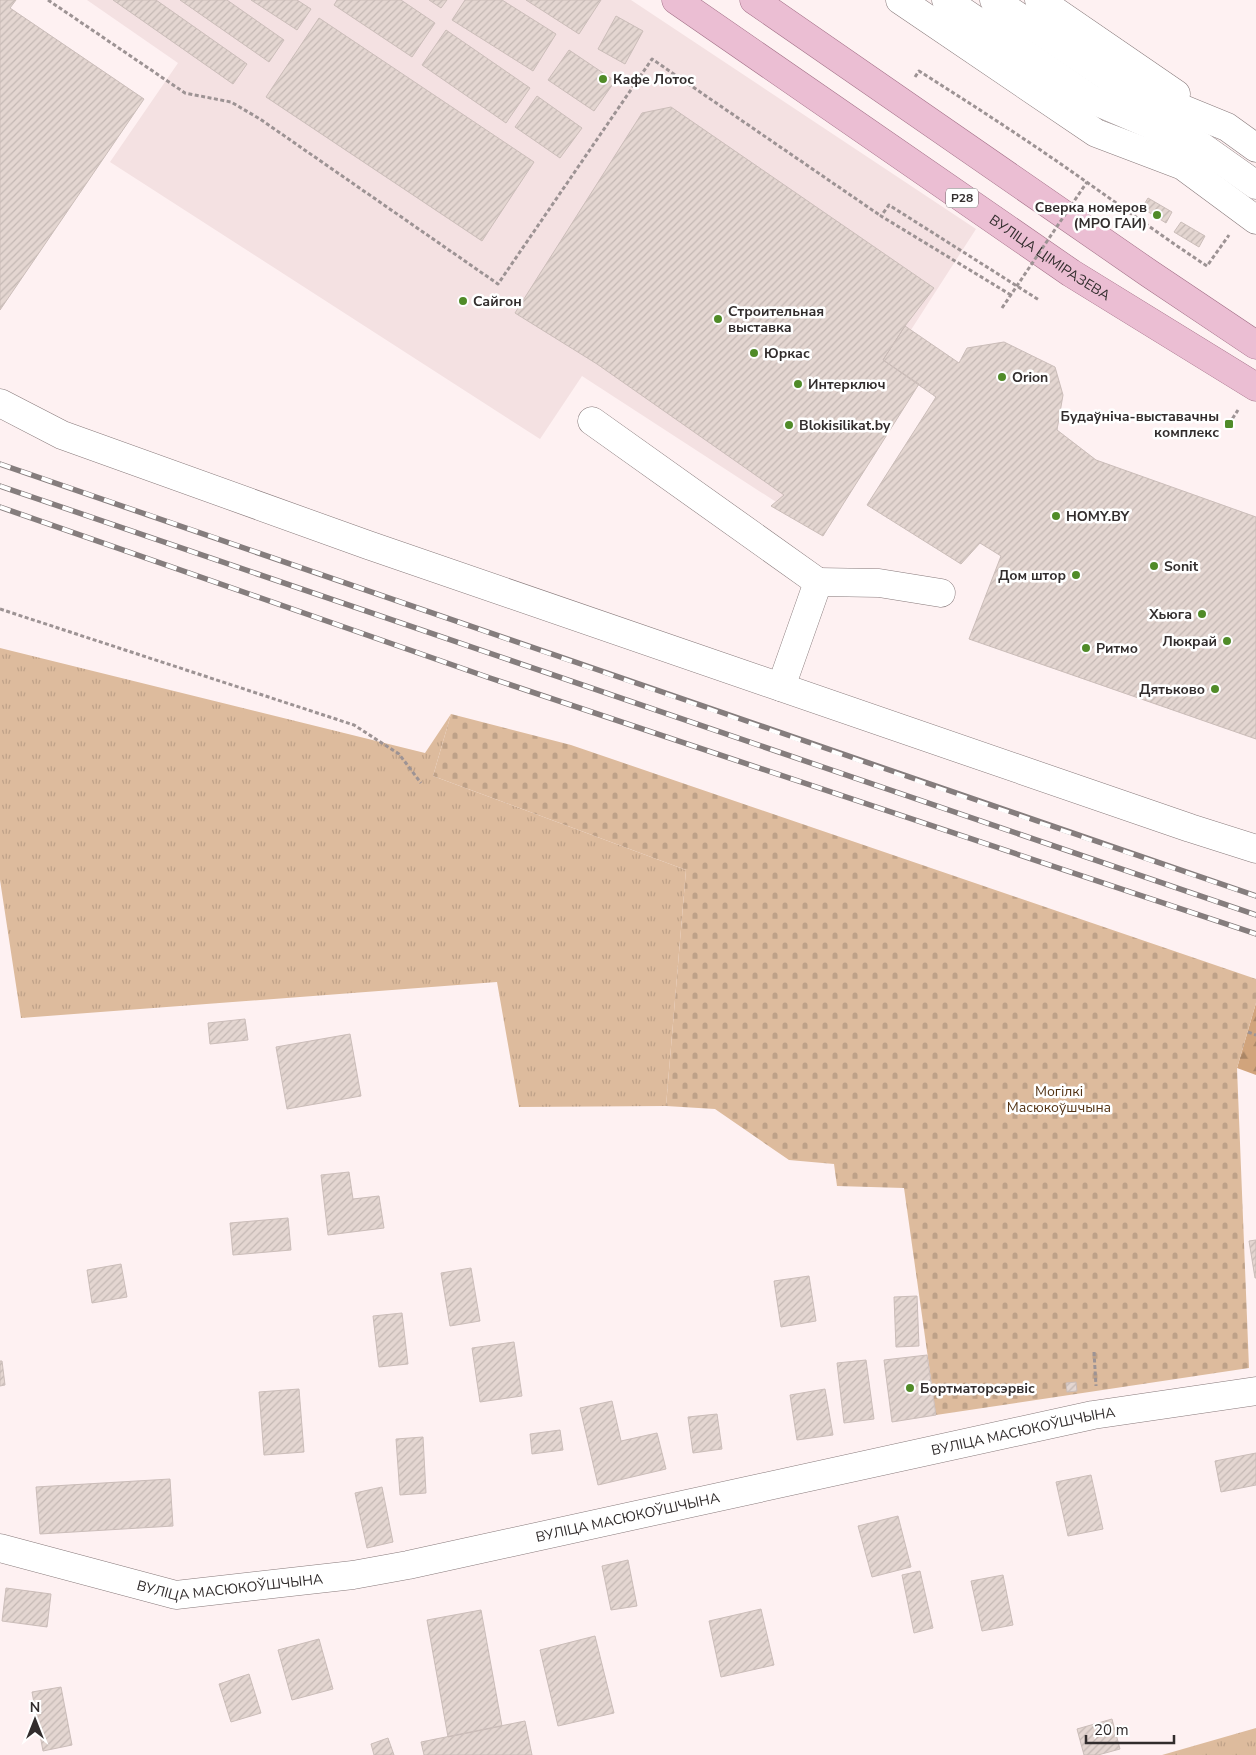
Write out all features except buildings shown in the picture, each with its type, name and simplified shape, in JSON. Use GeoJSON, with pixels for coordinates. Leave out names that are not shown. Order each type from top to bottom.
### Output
{"type":"FeatureCollection","features":[{"type":"Feature","properties":{"kind":"main road","name":"ВУЛІЦА ЦІМІРАЗЕВА"},"geometry":{"type":"LineString","coordinates":[[676,0],[1071,273],[1256,387]]}},
{"type":"Feature","properties":{"kind":"main road"},"geometry":{"type":"LineString","coordinates":[[754,0],[1150,274],[1256,345]]}},
{"type":"Feature","properties":{"kind":"street"},"geometry":{"type":"LineString","coordinates":[[900,0],[1090,130],[1183,166],[1252,211]]}},
{"type":"Feature","properties":{"kind":"street"},"geometry":{"type":"LineString","coordinates":[[923,0],[1095,117],[1192,154],[1252,211]]}},
{"type":"Feature","properties":{"kind":"street"},"geometry":{"type":"LineString","coordinates":[[946,0],[1093,100],[1201,146],[1256,185]]}},
{"type":"Feature","properties":{"kind":"street"},"geometry":{"type":"LineString","coordinates":[[966,0],[1100,92],[1208,136],[1256,170]]}},
{"type":"Feature","properties":{"kind":"street"},"geometry":{"type":"LineString","coordinates":[[994,0],[1112,80],[1227,127],[1256,148]]}},
{"type":"Feature","properties":{"kind":"street"},"geometry":{"type":"LineString","coordinates":[[1016,0],[1156,98]]}},
{"type":"Feature","properties":{"kind":"street"},"geometry":{"type":"LineString","coordinates":[[1039,0],[1220,125]]}},
{"type":"Feature","properties":{"kind":"street"},"geometry":{"type":"LineString","coordinates":[[0,403],[62,435],[368,545],[1190,828],[1256,849]]}},
{"type":"Feature","properties":{"kind":"street"},"geometry":{"type":"LineString","coordinates":[[592,421],[818,582],[879,584],[941,593]]}},
{"type":"Feature","properties":{"kind":"street"},"geometry":{"type":"LineString","coordinates":[[781,687],[818,582]]}},
{"type":"Feature","properties":{"kind":"street","name":"ВУЛІЦА МАСЮКОЎШЧЫНА"},"geometry":{"type":"LineString","coordinates":[[0,1548],[176,1595],[353,1575],[408,1565],[1102,1413],[1256,1391]]}},
{"type":"Feature","properties":{"kind":"path"},"geometry":{"type":"LineString","coordinates":[[48,0],[184,93],[231,102],[260,119],[498,284],[652,59],[882,216],[1011,295]]}},
{"type":"Feature","properties":{"kind":"path"},"geometry":{"type":"LineString","coordinates":[[919,71],[1087,182],[1184,252],[1208,266],[1252,211]]}},
{"type":"Feature","properties":{"kind":"path"},"geometry":{"type":"LineString","coordinates":[[1002,308],[1087,182]]}},
{"type":"Feature","properties":{"kind":"path"},"geometry":{"type":"LineString","coordinates":[[882,216],[889,205],[1039,300]]}},
{"type":"Feature","properties":{"kind":"path"},"geometry":{"type":"LineString","coordinates":[[0,609],[354,725],[399,754],[422,784]]}},
{"type":"Feature","properties":{"kind":"path"},"geometry":{"type":"LineString","coordinates":[[1248,1032],[1256,1035]]}},
{"type":"Feature","properties":{"kind":"path"},"geometry":{"type":"LineString","coordinates":[[1094,1352],[1096,1390],[1102,1413]]}},
{"type":"Feature","properties":{"kind":"shaded area"},"geometry":{"type":"Polygon","coordinates":[[[87,0],[631,0],[976,229],[793,513],[582,376],[540,439],[110,162],[178,63],[87,0]]]}},
{"type":"Feature","properties":{"kind":"green space"},"geometry":{"type":"Polygon","coordinates":[[[0,648],[425,753],[451,714],[433,776],[686,870],[666,1106],[519,1107],[497,982],[21,1018],[0,880],[0,648]]]}},
{"type":"Feature","properties":{"kind":"green space","name":"Могілкі Масюкоўшчына"},"geometry":{"type":"Polygon","coordinates":[[[451,714],[571,745],[1256,979],[1256,1003],[1237,1068],[1249,1368],[936,1415],[904,1188],[837,1186],[834,1164],[789,1160],[715,1109],[666,1106],[686,870],[433,776],[451,714]]]}},
{"type":"Feature","properties":{"kind":"green space"},"geometry":{"type":"Polygon","coordinates":[[[1256,1003],[1256,1075],[1237,1068],[1256,1003]]]}},
{"type":"Feature","properties":{"kind":"green space"},"geometry":{"type":"Polygon","coordinates":[[[1256,1728],[1256,1755],[1162,1755],[1256,1728]]]}},
{"type":"Feature","properties":{"kind":"railway"},"geometry":{"type":"LineString","coordinates":[[0,464],[1256,896]]}},
{"type":"Feature","properties":{"kind":"railway"},"geometry":{"type":"LineString","coordinates":[[0,486],[1256,915]]}},
{"type":"Feature","properties":{"kind":"railway"},"geometry":{"type":"LineString","coordinates":[[0,507],[490,678],[1256,934]]}},
{"type":"Feature","properties":{"kind":"place","name":"Кафе Лотос"},"geometry":{"type":"Point","coordinates":[603,79]}},
{"type":"Feature","properties":{"kind":"place","name":"Сверка номеров (МРО ГАИ)"},"geometry":{"type":"Point","coordinates":[1157,215]}},
{"type":"Feature","properties":{"kind":"place","name":"Сайгон"},"geometry":{"type":"Point","coordinates":[463,301]}},
{"type":"Feature","properties":{"kind":"place","name":"Строительная выставка"},"geometry":{"type":"Point","coordinates":[718,319]}},
{"type":"Feature","properties":{"kind":"place","name":"Юркас"},"geometry":{"type":"Point","coordinates":[754,353]}},
{"type":"Feature","properties":{"kind":"place","name":"Orion"},"geometry":{"type":"Point","coordinates":[1002,377]}},
{"type":"Feature","properties":{"kind":"place","name":"Интерключ"},"geometry":{"type":"Point","coordinates":[798,384]}},
{"type":"Feature","properties":{"kind":"place","name":"Будаўніча-выставачны комплекс"},"geometry":{"type":"Point","coordinates":[1229,424]}},
{"type":"Feature","properties":{"kind":"place","name":"Blokisilikat.by"},"geometry":{"type":"Point","coordinates":[789,425]}},
{"type":"Feature","properties":{"kind":"place","name":"HOMY.BY"},"geometry":{"type":"Point","coordinates":[1056,516]}},
{"type":"Feature","properties":{"kind":"place","name":"Sonit"},"geometry":{"type":"Point","coordinates":[1154,566]}},
{"type":"Feature","properties":{"kind":"place","name":"Дом штор"},"geometry":{"type":"Point","coordinates":[1076,575]}},
{"type":"Feature","properties":{"kind":"place","name":"Хьюга"},"geometry":{"type":"Point","coordinates":[1202,614]}},
{"type":"Feature","properties":{"kind":"place","name":"Люкрай"},"geometry":{"type":"Point","coordinates":[1227,641]}},
{"type":"Feature","properties":{"kind":"place","name":"Ритмо"},"geometry":{"type":"Point","coordinates":[1086,648]}},
{"type":"Feature","properties":{"kind":"place","name":"Дятьково"},"geometry":{"type":"Point","coordinates":[1215,689]}},
{"type":"Feature","properties":{"kind":"place","name":"Бортматорсэрвіс"},"geometry":{"type":"Point","coordinates":[910,1388]}}]}
